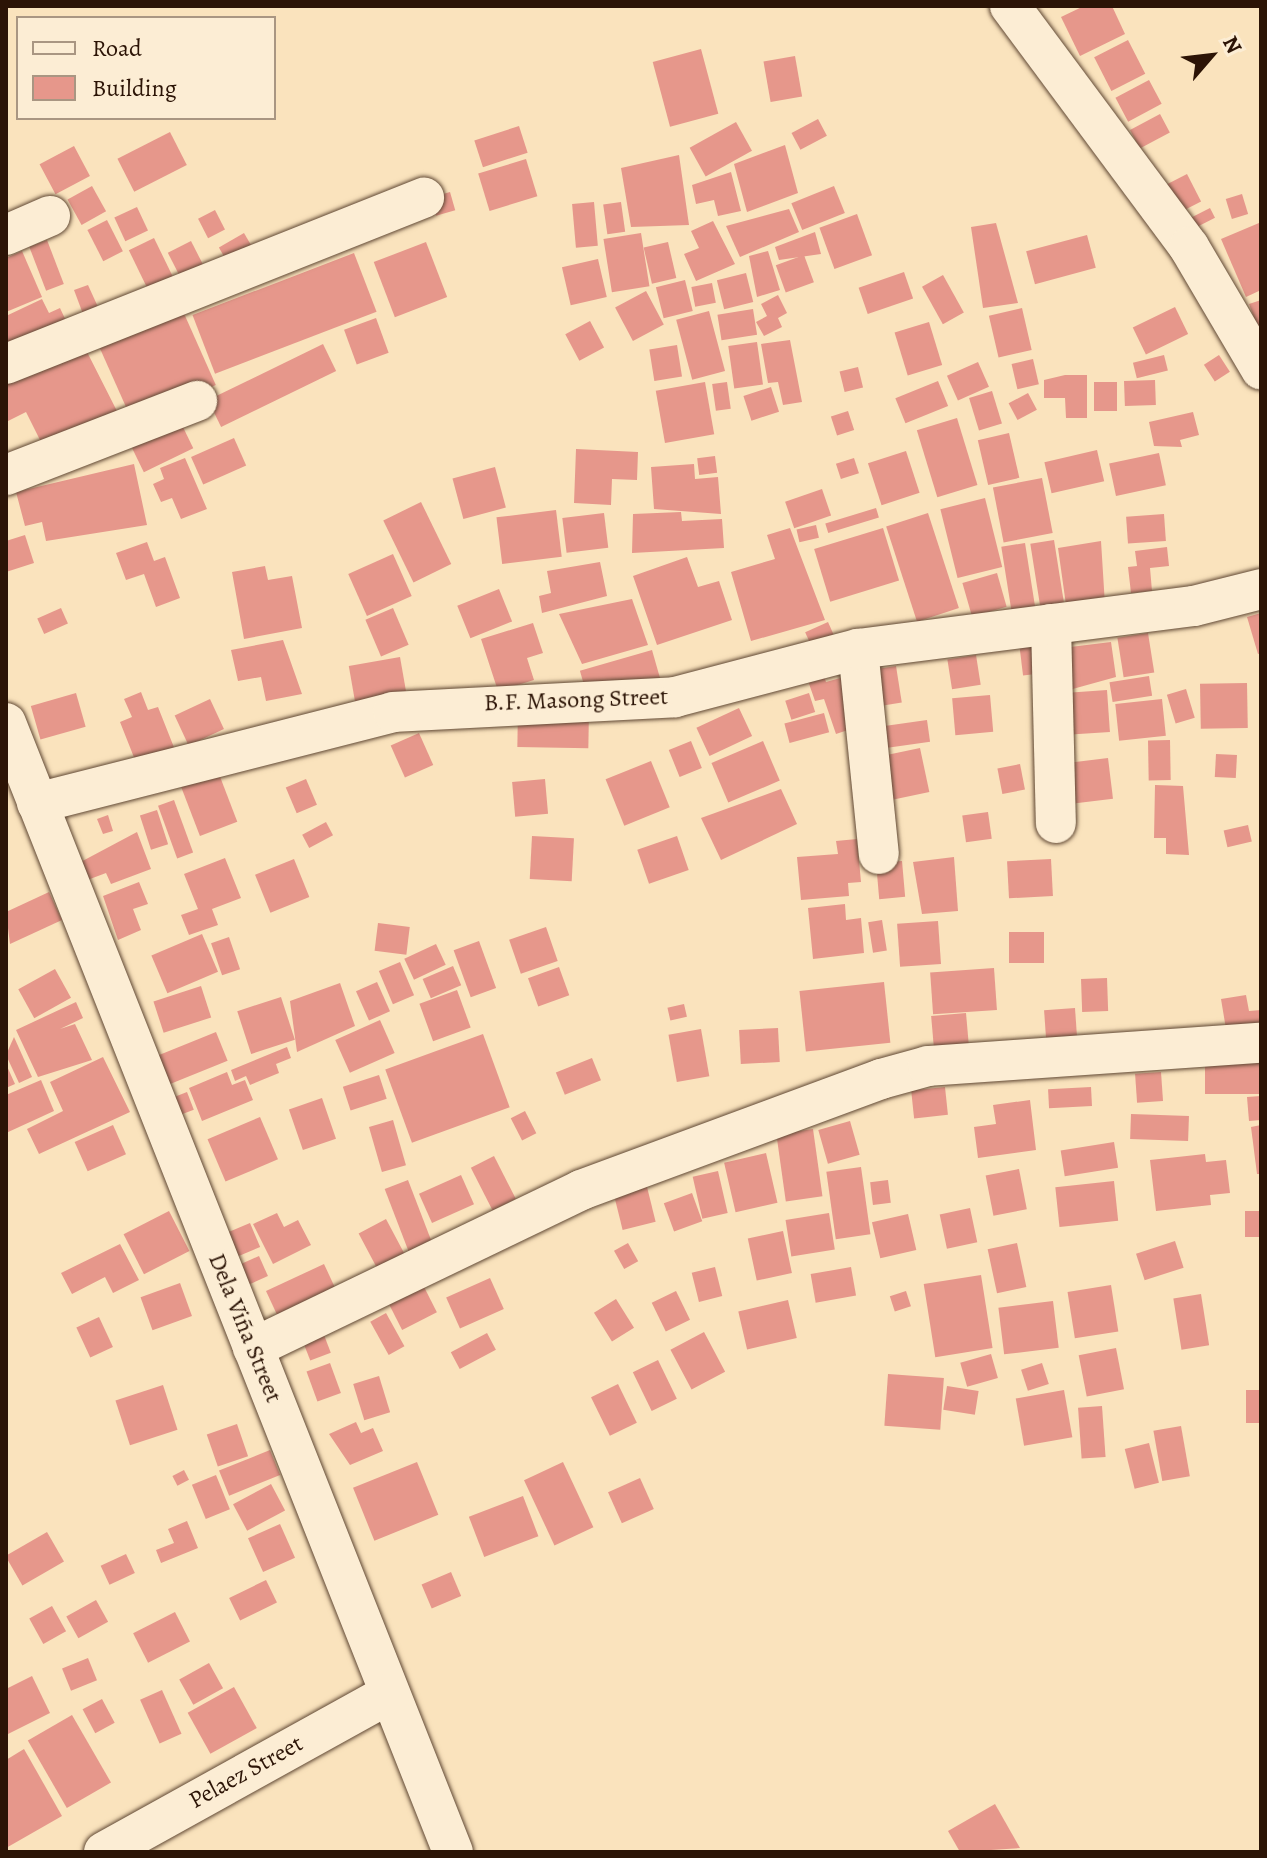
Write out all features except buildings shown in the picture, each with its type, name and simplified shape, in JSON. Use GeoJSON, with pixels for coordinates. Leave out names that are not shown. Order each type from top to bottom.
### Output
{"type":"FeatureCollection","features":[{"type":"Feature","properties":{"kind":"street"},"geometry":{"type":"LineString","coordinates":[[1010,6],[1189,247],[1261,369]]}},
{"type":"Feature","properties":{"kind":"street"},"geometry":{"type":"LineString","coordinates":[[6,364],[424,198]]}},
{"type":"Feature","properties":{"kind":"street"},"geometry":{"type":"LineString","coordinates":[[6,235],[50,216]]}},
{"type":"Feature","properties":{"kind":"street"},"geometry":{"type":"LineString","coordinates":[[6,475],[197,401]]}},
{"type":"Feature","properties":{"kind":"street","name":"B.F. Masong Street"},"geometry":{"type":"LineString","coordinates":[[37,803],[393,712],[675,697],[858,649],[1194,606],[1261,589]]}},
{"type":"Feature","properties":{"kind":"street"},"geometry":{"type":"LineString","coordinates":[[1051,624],[1056,823]]}},
{"type":"Feature","properties":{"kind":"street"},"geometry":{"type":"LineString","coordinates":[[858,649],[879,854]]}},
{"type":"Feature","properties":{"kind":"street","name":"Dela Viña Street"},"geometry":{"type":"LineString","coordinates":[[6,723],[453,1852]]}},
{"type":"Feature","properties":{"kind":"street"},"geometry":{"type":"LineString","coordinates":[[253,1348],[581,1190],[881,1079],[928,1066],[1261,1043]]}},
{"type":"Feature","properties":{"kind":"street","name":"Pelaez Street"},"geometry":{"type":"LineString","coordinates":[[104,1852],[389,1694]]}}]}
